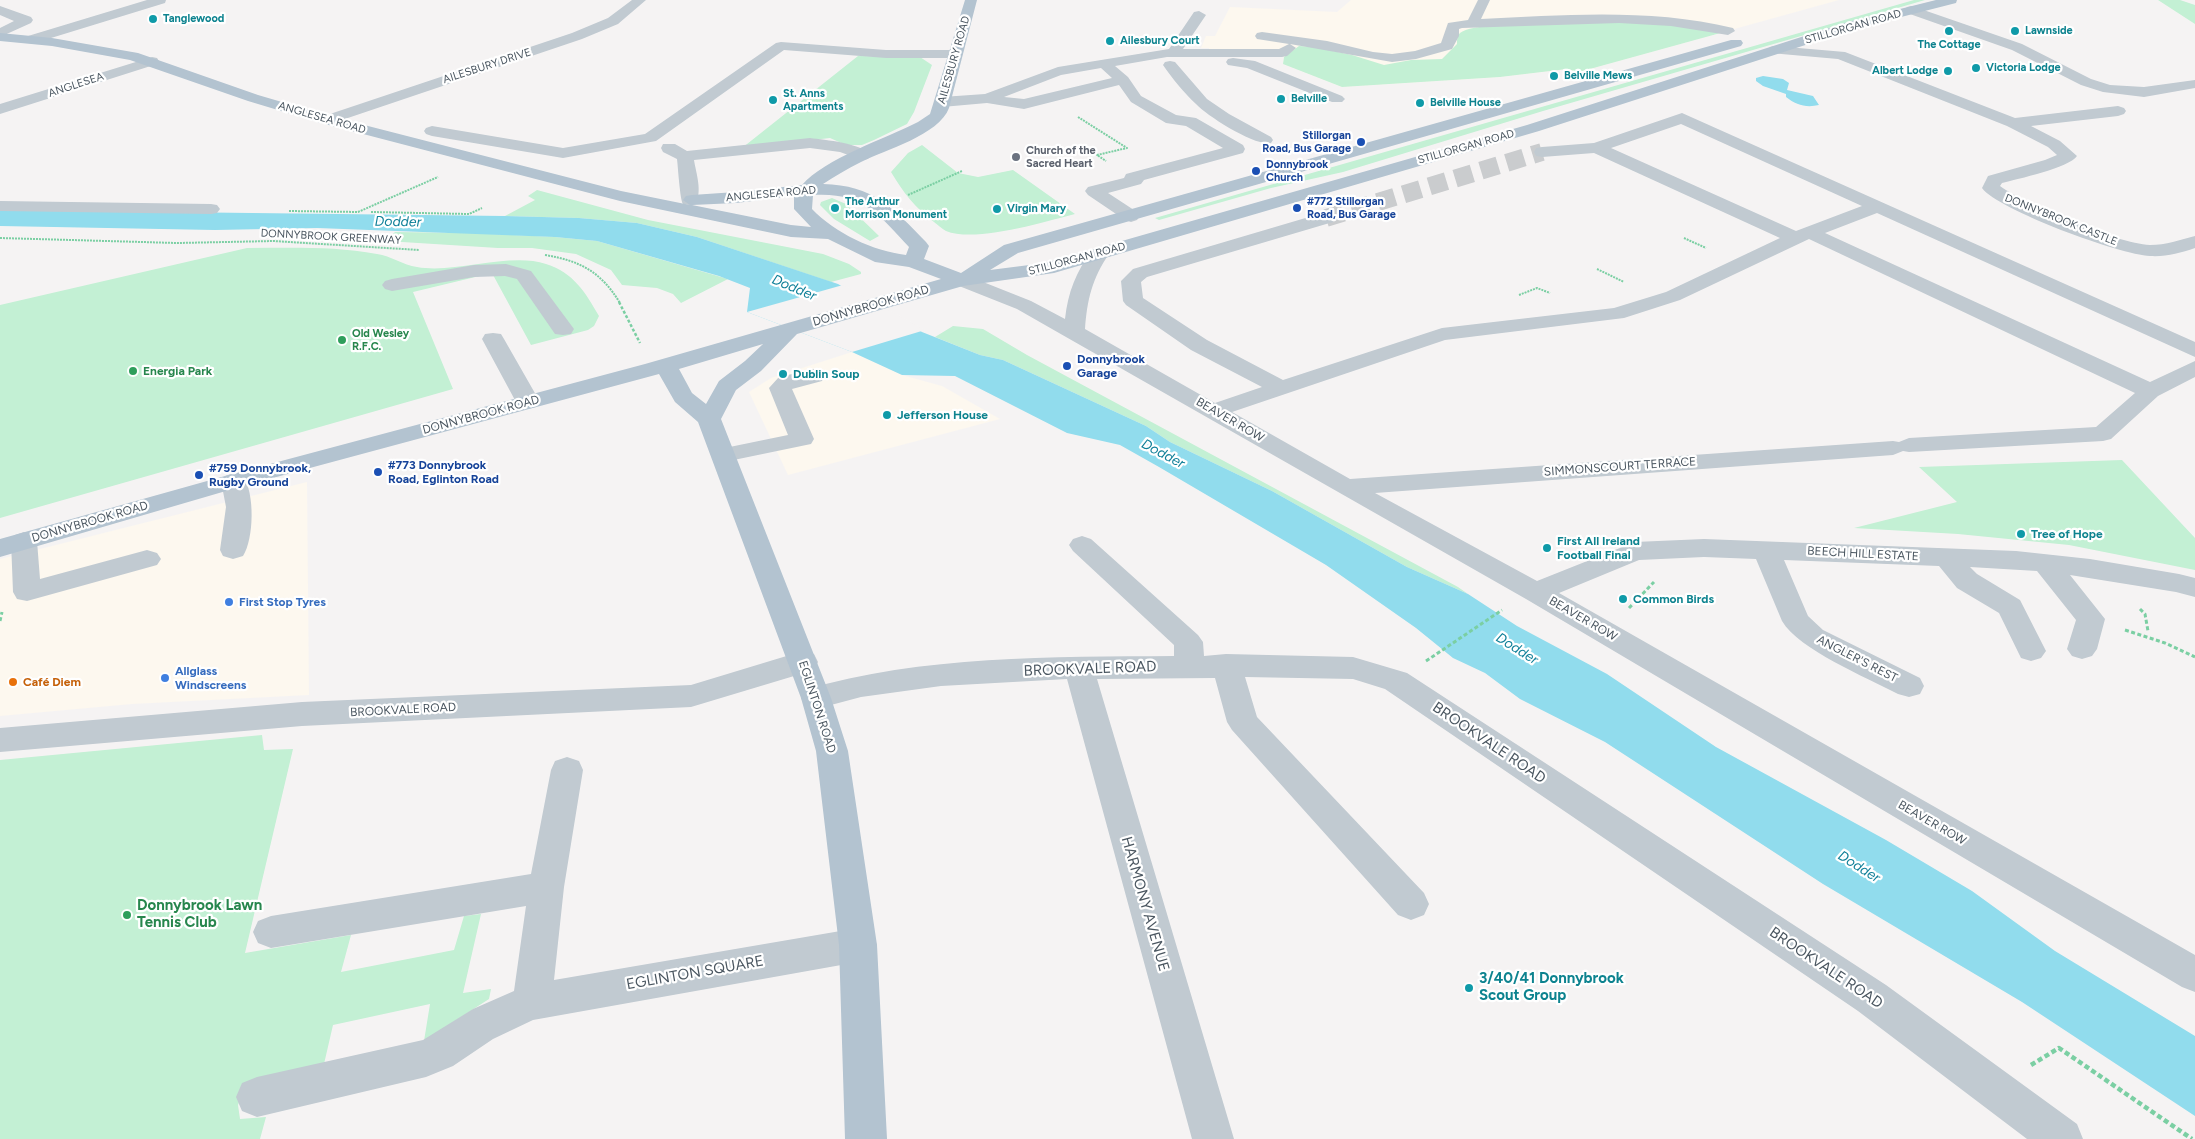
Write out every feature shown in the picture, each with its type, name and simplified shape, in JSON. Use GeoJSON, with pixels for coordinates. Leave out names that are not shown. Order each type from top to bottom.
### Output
{"type":"FeatureCollection","features":[{"type":"Feature","properties":{"kind":"main road","name":"AILESBURY ROAD"},"geometry":{"type":"LineString","coordinates":[[804,190],[818,177],[864,174],[882,148],[927,126],[938,116],[971,0]]}},
{"type":"Feature","properties":{"kind":"main road","name":"STILLORGAN ROAD"},"geometry":{"type":"LineString","coordinates":[[961,280],[1039,271],[1533,128],[1818,36],[1951,0]]}},
{"type":"Feature","properties":{"kind":"main road","name":"STILLORGAN ROAD"},"geometry":{"type":"LineString","coordinates":[[1834,16],[1876,4]]}},
{"type":"Feature","properties":{"kind":"main road","name":"ANGLESEA ROAD"},"geometry":{"type":"LineString","coordinates":[[0,37],[33,39],[91,48],[152,61],[253,98],[327,120],[620,196],[792,231],[832,234],[882,258],[912,262],[961,280]]}},
{"type":"Feature","properties":{"kind":"main road"},"geometry":{"type":"LineString","coordinates":[[961,280],[1012,249],[1753,38]]}},
{"type":"Feature","properties":{"kind":"main road","name":"ANGLESEA ROAD"},"geometry":{"type":"LineString","coordinates":[[646,200],[740,198],[804,190],[840,190],[864,174],[904,230],[919,246],[912,262]]}},
{"type":"Feature","properties":{"kind":"main road"},"geometry":{"type":"LineString","coordinates":[[804,190],[800,201],[803,210],[832,234]]}},
{"type":"Feature","properties":{"kind":"main road"},"geometry":{"type":"LineString","coordinates":[[1131,216],[1150,228],[1169,233]]}},
{"type":"Feature","properties":{"kind":"main road","name":"DONNYBROOK ROAD"},"geometry":{"type":"LineString","coordinates":[[12,545],[234,481],[666,366],[961,280]]}},
{"type":"Feature","properties":{"kind":"main road"},"geometry":{"type":"LineString","coordinates":[[709,419],[727,386],[753,366],[791,329]]}},
{"type":"Feature","properties":{"kind":"main road","name":"EGLINTON ROAD"},"geometry":{"type":"LineString","coordinates":[[666,366],[683,397],[709,419],[803,662],[832,751],[858,945],[866,1139]]}},
{"type":"Feature","properties":{"kind":"street"},"geometry":{"type":"LineString","coordinates":[[33,39],[160,0]]}},
{"type":"Feature","properties":{"kind":"street","name":"AILESBURY DRIVE"},"geometry":{"type":"LineString","coordinates":[[327,120],[577,36],[613,21],[640,0]]}},
{"type":"Feature","properties":{"kind":"street"},"geometry":{"type":"LineString","coordinates":[[1472,24],[1484,0]]}},
{"type":"Feature","properties":{"kind":"street"},"geometry":{"type":"LineString","coordinates":[[0,10],[26,20],[0,33]]}},
{"type":"Feature","properties":{"kind":"street"},"geometry":{"type":"LineString","coordinates":[[1912,10],[2017,48],[2086,82],[2108,89],[2144,92],[2195,84]]}},
{"type":"Feature","properties":{"kind":"street"},"geometry":{"type":"LineString","coordinates":[[1178,52],[1176,48],[1199,15]]}},
{"type":"Feature","properties":{"kind":"street"},"geometry":{"type":"LineString","coordinates":[[1262,36],[1327,45],[1373,56],[1406,58],[1446,46],[1452,36],[1453,26],[1472,24],[1548,20],[1620,20],[1672,22],[1728,31]]}},
{"type":"Feature","properties":{"kind":"street","name":"DONNYBROOK CASTLE"},"geometry":{"type":"LineString","coordinates":[[1818,36],[1840,55]]}},
{"type":"Feature","properties":{"kind":"street"},"geometry":{"type":"LineString","coordinates":[[987,98],[1058,71],[1178,52],[1282,53],[1297,41]]}},
{"type":"Feature","properties":{"kind":"street"},"geometry":{"type":"LineString","coordinates":[[527,173],[563,153],[650,138],[781,46],[886,54],[956,54]]}},
{"type":"Feature","properties":{"kind":"street","name":"DONNYBROOK CASTLE"},"geometry":{"type":"LineString","coordinates":[[1775,50],[1840,55],[2013,123],[2054,144],[2069,156],[2051,164],[1994,180],[1991,188],[2005,198],[2109,241],[2133,248],[2164,251],[2195,242]]}},
{"type":"Feature","properties":{"kind":"street"},"geometry":{"type":"LineString","coordinates":[[1157,55],[1170,65],[1202,102],[1222,117],[1265,140]]}},
{"type":"Feature","properties":{"kind":"street","name":"ANGLESEA"},"geometry":{"type":"LineString","coordinates":[[0,109],[152,61]]}},
{"type":"Feature","properties":{"kind":"street"},"geometry":{"type":"LineString","coordinates":[[1170,65],[1218,62],[1250,64],[1337,99]]}},
{"type":"Feature","properties":{"kind":"street"},"geometry":{"type":"LineString","coordinates":[[1103,63],[1123,80],[1136,99],[1172,120],[1190,121],[1237,149],[1132,178],[1135,180],[1094,191],[1131,216]]}},
{"type":"Feature","properties":{"kind":"street"},"geometry":{"type":"LineString","coordinates":[[942,102],[987,98],[1024,104],[1123,80]]}},
{"type":"Feature","properties":{"kind":"street","name":"DONNYBROOK CASTLE"},"geometry":{"type":"LineString","coordinates":[[2013,123],[2118,112]]}},
{"type":"Feature","properties":{"kind":"street"},"geometry":{"type":"LineString","coordinates":[[1542,152],[1596,148],[1682,118],[2195,350]]}},
{"type":"Feature","properties":{"kind":"street"},"geometry":{"type":"LineString","coordinates":[[432,131],[563,153]]}},
{"type":"Feature","properties":{"kind":"street"},"geometry":{"type":"LineString","coordinates":[[650,138],[685,156],[810,143],[843,148],[864,174]]}},
{"type":"Feature","properties":{"kind":"street"},"geometry":{"type":"LineString","coordinates":[[1596,148],[1801,235],[2150,391]]}},
{"type":"Feature","properties":{"kind":"street"},"geometry":{"type":"LineString","coordinates":[[685,156],[690,186],[689,200]]}},
{"type":"Feature","properties":{"kind":"street"},"geometry":{"type":"LineString","coordinates":[[0,206],[211,209]]}},
{"type":"Feature","properties":{"kind":"street"},"geometry":{"type":"LineString","coordinates":[[1213,411],[1442,334],[1617,314],[1673,296],[1801,235],[1878,206]]}},
{"type":"Feature","properties":{"kind":"street"},"geometry":{"type":"LineString","coordinates":[[1282,388],[1199,345],[1133,301],[1131,281],[1140,273],[1326,218]]}},
{"type":"Feature","properties":{"kind":"street"},"geometry":{"type":"LineString","coordinates":[[1074,332],[1079,289],[1088,268],[1098,254]]}},
{"type":"Feature","properties":{"kind":"street"},"geometry":{"type":"LineString","coordinates":[[392,285],[474,271],[506,270],[524,276],[563,329]]}},
{"type":"Feature","properties":{"kind":"street","name":"BEAVER ROW"},"geometry":{"type":"LineString","coordinates":[[961,280],[1024,305],[1074,332],[1536,592],[2195,975]]}},
{"type":"Feature","properties":{"kind":"street"},"geometry":{"type":"LineString","coordinates":[[493,339],[528,402]]}},
{"type":"Feature","properties":{"kind":"street","name":"SIMMONSCOURT TERRACE"},"geometry":{"type":"LineString","coordinates":[[1346,486],[1901,446],[2104,434],[2150,391],[2195,368]]}},
{"type":"Feature","properties":{"kind":"street"},"geometry":{"type":"LineString","coordinates":[[724,455],[802,439],[780,388],[786,382],[814,376]]}},
{"type":"Feature","properties":{"kind":"street"},"geometry":{"type":"LineString","coordinates":[[234,481],[239,507],[234,550]]}},
{"type":"Feature","properties":{"kind":"street"},"geometry":{"type":"LineString","coordinates":[[12,545],[27,592],[147,559]]}},
{"type":"Feature","properties":{"kind":"street"},"geometry":{"type":"LineString","coordinates":[[1082,545],[1188,642],[1190,666]]}},
{"type":"Feature","properties":{"kind":"street","name":"BEECH HILL ESTATE"},"geometry":{"type":"LineString","coordinates":[[1536,592],[1635,551],[1704,548],[2045,563],[2090,568],[2179,583],[2195,588]]}},
{"type":"Feature","properties":{"kind":"street","name":"ANGLER'S REST"},"geometry":{"type":"LineString","coordinates":[[1766,550],[1796,621],[1813,637],[1909,686]]}},
{"type":"Feature","properties":{"kind":"street"},"geometry":{"type":"LineString","coordinates":[[1947,558],[1966,581],[2010,607],[2031,651]]}},
{"type":"Feature","properties":{"kind":"street"},"geometry":{"type":"LineString","coordinates":[[2045,563],[2091,619],[2082,649]]}},
{"type":"Feature","properties":{"kind":"street","name":"BROOKVALE ROAD"},"geometry":{"type":"LineString","coordinates":[[0,740],[302,714],[690,696],[803,662]]}},
{"type":"Feature","properties":{"kind":"street","name":"BROOKVALE ROAD"},"geometry":{"type":"LineString","coordinates":[[816,698],[861,686],[941,675],[1079,668],[1190,666],[1353,668],[1396,681],[1872,998],[1922,1033],[1992,1088],[2062,1139]]}},
{"type":"Feature","properties":{"kind":"street"},"geometry":{"type":"LineString","coordinates":[[1226,666],[1244,722],[1412,904]]}},
{"type":"Feature","properties":{"kind":"street","name":"HARMONY AVENUE"},"geometry":{"type":"LineString","coordinates":[[1079,668],[1214,1139]]}},
{"type":"Feature","properties":{"kind":"street"},"geometry":{"type":"LineString","coordinates":[[532,1002],[546,887],[567,770]]}},
{"type":"Feature","properties":{"kind":"street"},"geometry":{"type":"LineString","coordinates":[[270,932],[546,887]]}},
{"type":"Feature","properties":{"kind":"street","name":"EGLINTON SQUARE"},"geometry":{"type":"LineString","coordinates":[[257,1097],[426,1058],[441,1052],[472,1030],[500,1014],[532,1002],[858,945]]}},
{"type":"Feature","properties":{"kind":"path"},"geometry":{"type":"LineString","coordinates":[[1032,102],[1072,114],[1127,148],[1097,155],[1132,178]]}},
{"type":"Feature","properties":{"kind":"path"},"geometry":{"type":"LineString","coordinates":[[288,211],[358,212],[477,160]]}},
{"type":"Feature","properties":{"kind":"path"},"geometry":{"type":"LineString","coordinates":[[906,196],[962,171]]}},
{"type":"Feature","properties":{"kind":"path"},"geometry":{"type":"LineString","coordinates":[[371,212],[469,214],[482,208]]}},
{"type":"Feature","properties":{"kind":"path","name":"DONNYBROOK GREENWAY"},"geometry":{"type":"LineString","coordinates":[[0,238],[186,243],[273,241],[345,244],[420,251]]}},
{"type":"Feature","properties":{"kind":"path"},"geometry":{"type":"LineString","coordinates":[[1684,238],[1712,251]]}},
{"type":"Feature","properties":{"kind":"path"},"geometry":{"type":"LineString","coordinates":[[540,254],[570,258],[580,262],[599,275],[616,298],[630,322]]}},
{"type":"Feature","properties":{"kind":"path"},"geometry":{"type":"LineString","coordinates":[[1420,665],[1502,610]]}},
{"type":"Feature","properties":{"kind":"path"},"geometry":{"type":"LineString","coordinates":[[2091,619],[2165,643],[2195,657]]}},
{"type":"Feature","properties":{"kind":"path"},"geometry":{"type":"LineString","coordinates":[[1992,1088],[2059,1048],[2192,1139]]}},
{"type":"Feature","properties":{"kind":"shaded area"},"geometry":{"type":"Polygon","coordinates":[[[1351,0],[1839,0],[1579,72],[1567,69],[1500,77],[1342,87],[1283,64],[1284,57],[1209,56],[1209,48],[1201,48],[1206,36],[1215,36],[1230,7],[1337,12],[1351,0]]]}},
{"type":"Feature","properties":{"kind":"shaded area"},"geometry":{"type":"Polygon","coordinates":[[[852,352],[902,375],[942,386],[1000,419],[788,475],[749,392],[771,378],[852,352]]]}},
{"type":"Feature","properties":{"kind":"shaded area"},"geometry":{"type":"Polygon","coordinates":[[[307,482],[309,695],[132,704],[0,716],[0,559],[307,482]]]}},
{"type":"Feature","properties":{"kind":"green space"},"geometry":{"type":"Polygon","coordinates":[[[1914,0],[1925,0],[1543,111],[1343,172],[1271,188],[1159,220],[1155,218],[1914,0]]]}},
{"type":"Feature","properties":{"kind":"green space"},"geometry":{"type":"Polygon","coordinates":[[[2158,0],[2180,0],[2195,5],[2195,24],[2158,0]]]}},
{"type":"Feature","properties":{"kind":"green space"},"geometry":{"type":"Polygon","coordinates":[[[1537,23],[1665,23],[1724,32],[1579,72],[1567,69],[1500,77],[1342,87],[1283,64],[1284,57],[1299,46],[1314,47],[1352,55],[1384,65],[1411,60],[1442,59],[1457,44],[1459,34],[1466,30],[1485,26],[1537,23]]]}},
{"type":"Feature","properties":{"kind":"green space"},"geometry":{"type":"Polygon","coordinates":[[[858,56],[920,57],[932,65],[914,112],[907,124],[862,145],[846,145],[830,138],[742,148],[858,56]]]}},
{"type":"Feature","properties":{"kind":"green space"},"geometry":{"type":"Polygon","coordinates":[[[922,145],[958,173],[978,177],[1013,170],[1075,214],[991,233],[974,235],[946,231],[915,205],[891,172],[908,153],[922,145]]]}},
{"type":"Feature","properties":{"kind":"green space"},"geometry":{"type":"Polygon","coordinates":[[[537,190],[648,220],[823,254],[849,264],[861,272],[861,274],[831,282],[697,237],[637,223],[579,218],[505,216],[535,200],[528,196],[537,190]]]}},
{"type":"Feature","properties":{"kind":"green space"},"geometry":{"type":"Polygon","coordinates":[[[832,198],[846,204],[879,236],[870,241],[834,219],[820,205],[821,202],[832,198]]]}},
{"type":"Feature","properties":{"kind":"green space"},"geometry":{"type":"Polygon","coordinates":[[[395,232],[470,233],[597,241],[728,279],[681,303],[673,294],[657,288],[622,285],[611,270],[576,254],[532,248],[498,248],[386,241],[395,232]]]}},
{"type":"Feature","properties":{"kind":"green space","name":"Energia Park"},"geometry":{"type":"Polygon","coordinates":[[[247,248],[312,248],[361,251],[382,255],[412,266],[432,268],[448,268],[516,260],[531,261],[556,268],[571,278],[578,284],[599,316],[594,326],[588,330],[531,345],[492,273],[413,292],[453,389],[0,518],[0,305],[247,248]]]}},
{"type":"Feature","properties":{"kind":"green space"},"geometry":{"type":"Polygon","coordinates":[[[953,326],[983,329],[1027,355],[1468,594],[1407,567],[1272,491],[1170,442],[1146,426],[1003,360],[980,355],[935,337],[953,326]]]}},
{"type":"Feature","properties":{"kind":"green space"},"geometry":{"type":"Polygon","coordinates":[[[2122,460],[2195,538],[2195,570],[2069,545],[1958,534],[1854,528],[1957,502],[1919,467],[2122,460]]]}},
{"type":"Feature","properties":{"kind":"green space","name":"Donnybrook Lawn Tennis Club"},"geometry":{"type":"Polygon","coordinates":[[[262,735],[264,750],[293,749],[245,953],[351,935],[341,972],[454,950],[464,916],[481,914],[463,993],[491,989],[489,999],[424,1041],[430,1004],[333,1025],[324,1064],[243,1091],[238,1105],[240,1119],[266,1117],[260,1139],[0,1139],[0,760],[262,735]]]}},
{"type":"Feature","properties":{"kind":"water"},"geometry":{"type":"Polygon","coordinates":[[[1763,76],[1783,79],[1789,83],[1787,90],[1813,96],[1819,105],[1801,105],[1786,97],[1786,94],[1763,86],[1756,81],[1756,78],[1763,76]]]}},
{"type":"Feature","properties":{"kind":"water","name":"Dodder"},"geometry":{"type":"Polygon","coordinates":[[[0,210],[505,216],[579,218],[637,223],[697,237],[838,284],[922,332],[980,355],[1003,360],[1146,426],[1170,442],[1272,491],[1407,567],[1468,594],[1517,626],[1607,674],[1716,747],[1886,840],[1972,891],[2055,951],[2195,1036],[2195,1116],[2022,1002],[1823,884],[1605,742],[1520,699],[1485,673],[1453,658],[1416,628],[1326,565],[1159,467],[1120,445],[1067,433],[955,376],[902,375],[852,352],[747,312],[750,288],[719,276],[597,241],[555,237],[317,228],[215,230],[0,226],[0,210]]]}},
{"type":"Feature","properties":{"kind":"pier"},"geometry":{"type":"Polygon","coordinates":[[[843,285],[925,330],[852,352],[747,312],[843,285]]]}},
{"type":"Feature","properties":{"kind":"tunnel"},"geometry":{"type":"LineString","coordinates":[[1326,218],[1542,152]]}},
{"type":"Feature","properties":{"kind":"place","name":"Tanglewood"},"geometry":{"type":"Point","coordinates":[153,19]}},
{"type":"Feature","properties":{"kind":"place","name":"The Cottage"},"geometry":{"type":"Point","coordinates":[1949,31]}},
{"type":"Feature","properties":{"kind":"place","name":"Lawnside"},"geometry":{"type":"Point","coordinates":[2015,31]}},
{"type":"Feature","properties":{"kind":"place","name":"Ailesbury Court"},"geometry":{"type":"Point","coordinates":[1110,41]}},
{"type":"Feature","properties":{"kind":"place","name":"Victoria Lodge"},"geometry":{"type":"Point","coordinates":[1976,68]}},
{"type":"Feature","properties":{"kind":"place","name":"Albert Lodge"},"geometry":{"type":"Point","coordinates":[1948,71]}},
{"type":"Feature","properties":{"kind":"place","name":"Belville Mews"},"geometry":{"type":"Point","coordinates":[1554,76]}},
{"type":"Feature","properties":{"kind":"place","name":"Belville"},"geometry":{"type":"Point","coordinates":[1281,99]}},
{"type":"Feature","properties":{"kind":"place","name":"St. Anns Apartments"},"geometry":{"type":"Point","coordinates":[773,100]}},
{"type":"Feature","properties":{"kind":"place","name":"Belville House"},"geometry":{"type":"Point","coordinates":[1420,103]}},
{"type":"Feature","properties":{"kind":"place","name":"Stillorgan Road, Bus Garage"},"geometry":{"type":"Point","coordinates":[1361,142]}},
{"type":"Feature","properties":{"kind":"place","name":"Church of the Sacred Heart"},"geometry":{"type":"Point","coordinates":[1016,157]}},
{"type":"Feature","properties":{"kind":"place","name":"Donnybrook Church"},"geometry":{"type":"Point","coordinates":[1256,171]}},
{"type":"Feature","properties":{"kind":"place","name":"The Arthur Morrison Monument"},"geometry":{"type":"Point","coordinates":[835,208]}},
{"type":"Feature","properties":{"kind":"place","name":"#772 Stillorgan Road, Bus Garage"},"geometry":{"type":"Point","coordinates":[1297,208]}},
{"type":"Feature","properties":{"kind":"place","name":"Virgin Mary"},"geometry":{"type":"Point","coordinates":[997,209]}},
{"type":"Feature","properties":{"kind":"place","name":"Old Wesley R.F.C."},"geometry":{"type":"Point","coordinates":[342,340]}},
{"type":"Feature","properties":{"kind":"place","name":"Donnybrook Garage"},"geometry":{"type":"Point","coordinates":[1067,366]}},
{"type":"Feature","properties":{"kind":"place","name":"Energia Park"},"geometry":{"type":"Point","coordinates":[133,371]}},
{"type":"Feature","properties":{"kind":"place","name":"Dublin Soup"},"geometry":{"type":"Point","coordinates":[783,374]}},
{"type":"Feature","properties":{"kind":"place","name":"Jefferson House"},"geometry":{"type":"Point","coordinates":[887,415]}},
{"type":"Feature","properties":{"kind":"place","name":"#773 Donnybrook Road, Eglinton Road"},"geometry":{"type":"Point","coordinates":[378,472]}},
{"type":"Feature","properties":{"kind":"place","name":"#759 Donnybrook, Rugby Ground"},"geometry":{"type":"Point","coordinates":[199,475]}},
{"type":"Feature","properties":{"kind":"place","name":"Tree of Hope"},"geometry":{"type":"Point","coordinates":[2021,534]}},
{"type":"Feature","properties":{"kind":"place","name":"First All Ireland Football Final"},"geometry":{"type":"Point","coordinates":[1547,548]}},
{"type":"Feature","properties":{"kind":"place","name":"Common Birds"},"geometry":{"type":"Point","coordinates":[1623,599]}},
{"type":"Feature","properties":{"kind":"place","name":"First Stop Tyres"},"geometry":{"type":"Point","coordinates":[229,602]}},
{"type":"Feature","properties":{"kind":"place","name":"Allglass Windscreens"},"geometry":{"type":"Point","coordinates":[165,678]}},
{"type":"Feature","properties":{"kind":"place","name":"Café Diem"},"geometry":{"type":"Point","coordinates":[13,682]}},
{"type":"Feature","properties":{"kind":"place","name":"Donnybrook Lawn Tennis Club"},"geometry":{"type":"Point","coordinates":[127,915]}},
{"type":"Feature","properties":{"kind":"place","name":"3/40/41 Donnybrook Scout Group"},"geometry":{"type":"Point","coordinates":[1469,988]}}]}
